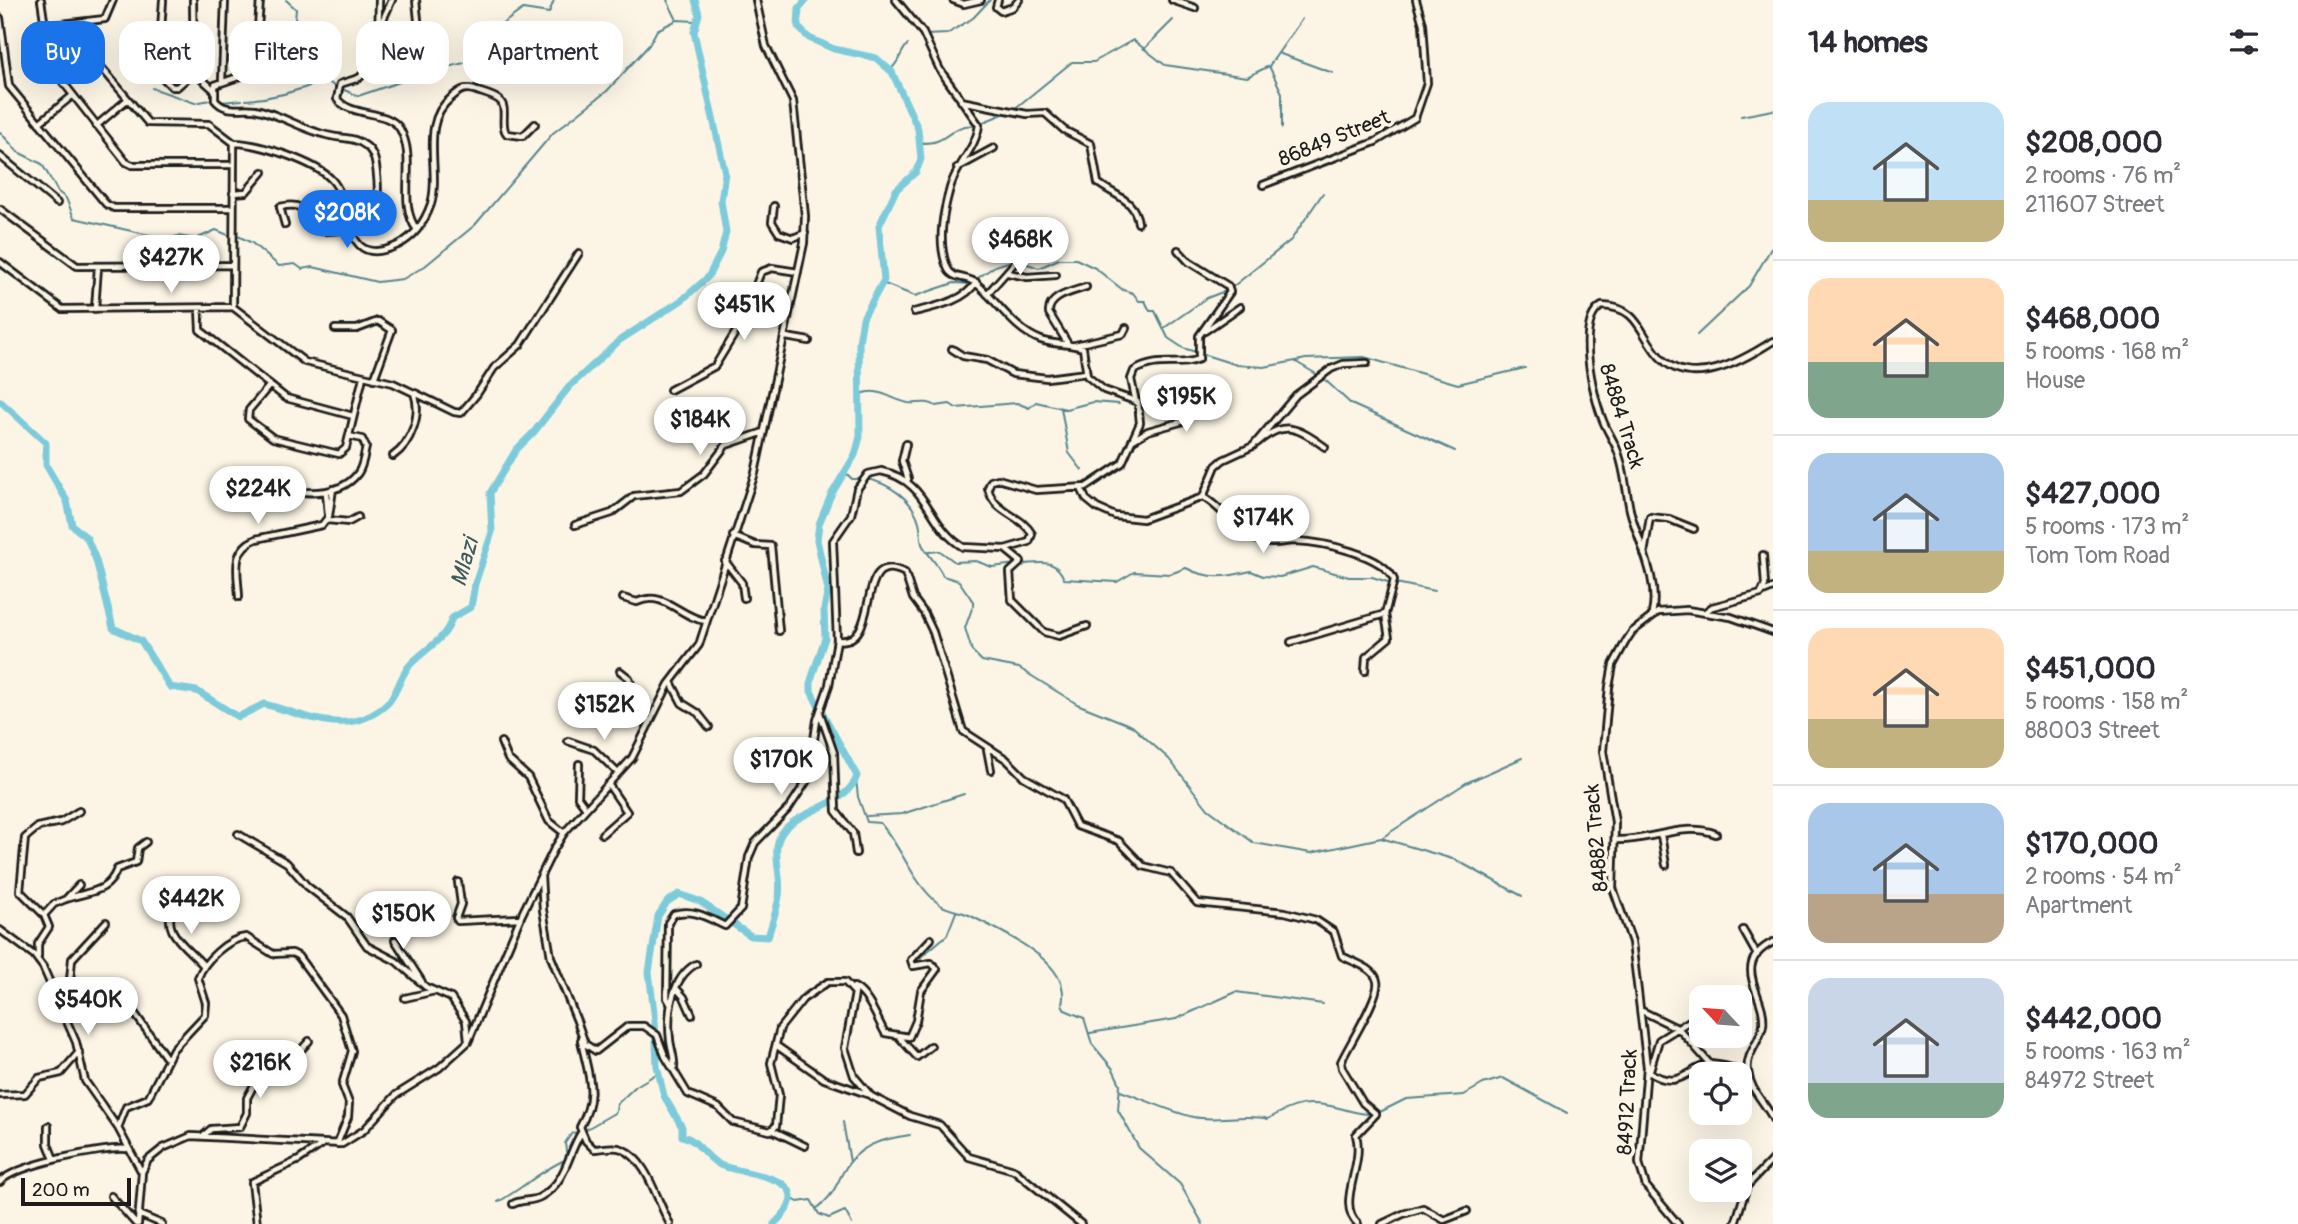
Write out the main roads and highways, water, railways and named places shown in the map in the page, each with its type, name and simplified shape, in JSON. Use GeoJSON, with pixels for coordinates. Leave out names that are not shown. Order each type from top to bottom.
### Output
{"type":"FeatureCollection","features":[{"type":"Feature","properties":{"kind":"waterway"},"geometry":{"type":"LineString","coordinates":[[286,0],[296,9],[295,20],[308,40],[325,79],[335,87]]}},
{"type":"Feature","properties":{"kind":"waterway"},"geometry":{"type":"LineString","coordinates":[[342,89],[358,96],[468,62],[493,38],[494,30],[523,9],[549,13],[554,0]]}},
{"type":"Feature","properties":{"kind":"waterway"},"geometry":{"type":"LineString","coordinates":[[667,0],[676,18]]}},
{"type":"Feature","properties":{"kind":"waterway","name":"Mlazi"},"geometry":{"type":"LineString","coordinates":[[0,401],[46,443],[46,465],[67,501],[72,525],[87,538],[96,560],[113,628],[141,641],[170,687],[197,691],[238,717],[264,704],[327,721],[358,720],[373,714],[387,704],[409,666],[445,633],[452,618],[471,607],[475,584],[492,532],[490,493],[516,450],[534,432],[569,387],[620,340],[682,300],[708,277],[721,252],[726,232],[721,201],[725,173],[694,32],[699,14],[695,0]]}},
{"type":"Feature","properties":{"kind":"waterway"},"geometry":{"type":"LineString","coordinates":[[806,0],[799,8],[798,27],[809,38],[834,49],[876,58],[892,72],[918,129],[921,159],[916,172],[896,190],[879,226],[884,280],[863,318],[859,342],[860,437],[855,455],[831,495],[819,524],[817,540],[828,590],[824,609],[825,638],[811,680],[811,691],[820,709]]}},
{"type":"Feature","properties":{"kind":"waterway"},"geometry":{"type":"LineString","coordinates":[[925,35],[947,34],[973,18],[990,0]]}},
{"type":"Feature","properties":{"kind":"waterway"},"geometry":{"type":"LineString","coordinates":[[1013,110],[1072,62],[1094,62],[1133,40],[1165,65],[1247,77],[1269,66],[1302,19]]}},
{"type":"Feature","properties":{"kind":"waterway"},"geometry":{"type":"LineString","coordinates":[[238,236],[252,243],[279,266],[295,264],[302,269],[313,267],[377,282],[403,279],[425,266],[475,225],[553,133],[607,91],[649,45],[657,30],[677,20],[696,21]]}},
{"type":"Feature","properties":{"kind":"waterway"},"geometry":{"type":"LineString","coordinates":[[1144,49],[1173,20]]}},
{"type":"Feature","properties":{"kind":"waterway"},"geometry":{"type":"LineString","coordinates":[[890,70],[908,44]]}},
{"type":"Feature","properties":{"kind":"waterway"},"geometry":{"type":"LineString","coordinates":[[1278,53],[1333,73]]}},
{"type":"Feature","properties":{"kind":"waterway"},"geometry":{"type":"LineString","coordinates":[[1269,66],[1282,93],[1282,128]]}},
{"type":"Feature","properties":{"kind":"waterway"},"geometry":{"type":"LineString","coordinates":[[246,100],[266,98],[314,84]]}},
{"type":"Feature","properties":{"kind":"waterway"},"geometry":{"type":"LineString","coordinates":[[152,88],[195,103],[210,100]]}},
{"type":"Feature","properties":{"kind":"waterway"},"geometry":{"type":"LineString","coordinates":[[221,102],[242,100]]}},
{"type":"Feature","properties":{"kind":"waterway"},"geometry":{"type":"LineString","coordinates":[[1741,116],[1773,110]]}},
{"type":"Feature","properties":{"kind":"waterway"},"geometry":{"type":"LineString","coordinates":[[981,123],[1008,112]]}},
{"type":"Feature","properties":{"kind":"waterway"},"geometry":{"type":"LineString","coordinates":[[919,143],[935,142],[959,128],[974,126]]}},
{"type":"Feature","properties":{"kind":"waterway"},"geometry":{"type":"LineString","coordinates":[[0,132],[18,152],[42,164],[58,192],[66,198],[74,218],[167,239],[178,236],[196,239],[216,230],[228,235]]}},
{"type":"Feature","properties":{"kind":"waterway"},"geometry":{"type":"LineString","coordinates":[[1164,328],[1207,298],[1230,289],[1291,240],[1323,193]]}},
{"type":"Feature","properties":{"kind":"waterway"},"geometry":{"type":"LineString","coordinates":[[1697,335],[1749,286],[1773,245]]}},
{"type":"Feature","properties":{"kind":"waterway"},"geometry":{"type":"LineString","coordinates":[[1019,261],[1039,268],[1059,259],[1076,259],[1095,268],[1123,290],[1133,293],[1139,301],[1145,301],[1150,311],[1155,311],[1168,338],[1183,348],[1237,365],[1264,367],[1306,359],[1364,357],[1458,384],[1525,368]]}},
{"type":"Feature","properties":{"kind":"waterway"},"geometry":{"type":"LineString","coordinates":[[975,280],[995,266],[1015,260]]}},
{"type":"Feature","properties":{"kind":"waterway"},"geometry":{"type":"LineString","coordinates":[[882,283],[915,296],[954,283],[972,284]]}},
{"type":"Feature","properties":{"kind":"waterway"},"geometry":{"type":"LineString","coordinates":[[1296,362],[1318,375]]}},
{"type":"Feature","properties":{"kind":"waterway"},"geometry":{"type":"LineString","coordinates":[[1323,378],[1351,404],[1455,451]]}},
{"type":"Feature","properties":{"kind":"waterway"},"geometry":{"type":"LineString","coordinates":[[861,394],[873,392],[908,403],[936,406],[950,404],[956,408],[1017,403],[1029,408],[1036,402],[1066,409],[1093,402],[1119,404]]}},
{"type":"Feature","properties":{"kind":"waterway"},"geometry":{"type":"LineString","coordinates":[[1061,408],[1069,453],[1082,470]]}},
{"type":"Feature","properties":{"kind":"waterway"},"geometry":{"type":"LineString","coordinates":[[845,472],[852,479],[861,479]]}},
{"type":"Feature","properties":{"kind":"waterway"},"geometry":{"type":"LineString","coordinates":[[867,479],[891,488],[905,499],[916,514],[921,541],[943,576],[959,581],[974,603],[965,628],[972,651],[982,661],[1019,668],[1077,704],[1132,726],[1169,759],[1208,809],[1254,843],[1311,853],[1381,838],[1456,860],[1522,896]]}},
{"type":"Feature","properties":{"kind":"waterway"},"geometry":{"type":"LineString","coordinates":[[929,552],[940,551],[955,562],[976,561],[992,567],[1016,564]]}},
{"type":"Feature","properties":{"kind":"waterway"},"geometry":{"type":"LineString","coordinates":[[1022,564],[1047,563],[1057,568],[1064,579],[1117,582],[1134,572],[1170,574],[1186,568],[1210,576],[1251,571],[1263,576],[1280,577],[1313,567],[1349,577],[1372,577],[1391,583]]}},
{"type":"Feature","properties":{"kind":"waterway"},"geometry":{"type":"LineString","coordinates":[[1396,583],[1434,591]]}},
{"type":"Feature","properties":{"kind":"waterway"},"geometry":{"type":"LineString","coordinates":[[774,1224],[788,1208],[791,1196],[786,1186],[760,1175],[720,1165],[693,1141],[682,1136],[682,1127],[664,1096],[657,1066],[649,972],[658,916],[667,902],[679,894],[699,901],[751,936],[768,937],[779,896],[777,844],[780,836],[793,822],[844,793],[857,776],[821,710]]}},
{"type":"Feature","properties":{"kind":"waterway"},"geometry":{"type":"LineString","coordinates":[[1383,837],[1466,783],[1522,758]]}},
{"type":"Feature","properties":{"kind":"waterway"},"geometry":{"type":"LineString","coordinates":[[856,779],[858,797],[867,822],[880,823],[921,886],[930,895],[942,906],[969,915],[1015,939],[1046,961],[1057,974],[1065,1010],[1084,1018],[1092,1044],[1113,1069],[1120,1084],[1118,1110],[1139,1148],[1180,1184],[1203,1224]]}},
{"type":"Feature","properties":{"kind":"waterway"},"geometry":{"type":"LineString","coordinates":[[867,816],[902,814],[964,794]]}},
{"type":"Feature","properties":{"kind":"waterway"},"geometry":{"type":"LineString","coordinates":[[916,961],[947,935],[956,912]]}},
{"type":"Feature","properties":{"kind":"waterway"},"geometry":{"type":"LineString","coordinates":[[1090,1033],[1176,1019],[1236,992],[1323,1004]]}},
{"type":"Feature","properties":{"kind":"waterway"},"geometry":{"type":"LineString","coordinates":[[585,1130],[616,1112],[617,1104],[636,1086],[658,1073]]}},
{"type":"Feature","properties":{"kind":"waterway"},"geometry":{"type":"LineString","coordinates":[[1378,1113],[1406,1099],[1464,1095],[1483,1084],[1503,1078],[1567,1113]]}},
{"type":"Feature","properties":{"kind":"waterway"},"geometry":{"type":"LineString","coordinates":[[1120,1091],[1174,1112],[1212,1119],[1268,1119],[1294,1107],[1310,1104],[1373,1114]]}},
{"type":"Feature","properties":{"kind":"waterway"},"geometry":{"type":"LineString","coordinates":[[843,1122],[850,1162]]}},
{"type":"Feature","properties":{"kind":"waterway"},"geometry":{"type":"LineString","coordinates":[[498,1202],[567,1159],[565,1143],[572,1133],[578,1132]]}},
{"type":"Feature","properties":{"kind":"waterway"},"geometry":{"type":"LineString","coordinates":[[816,1209],[829,1197],[848,1164],[862,1150],[880,1141],[910,1135]]}},
{"type":"Feature","properties":{"kind":"waterway"},"geometry":{"type":"LineString","coordinates":[[789,1197],[798,1202],[811,1200],[819,1214],[829,1218],[845,1211],[852,1224]]}}]}
